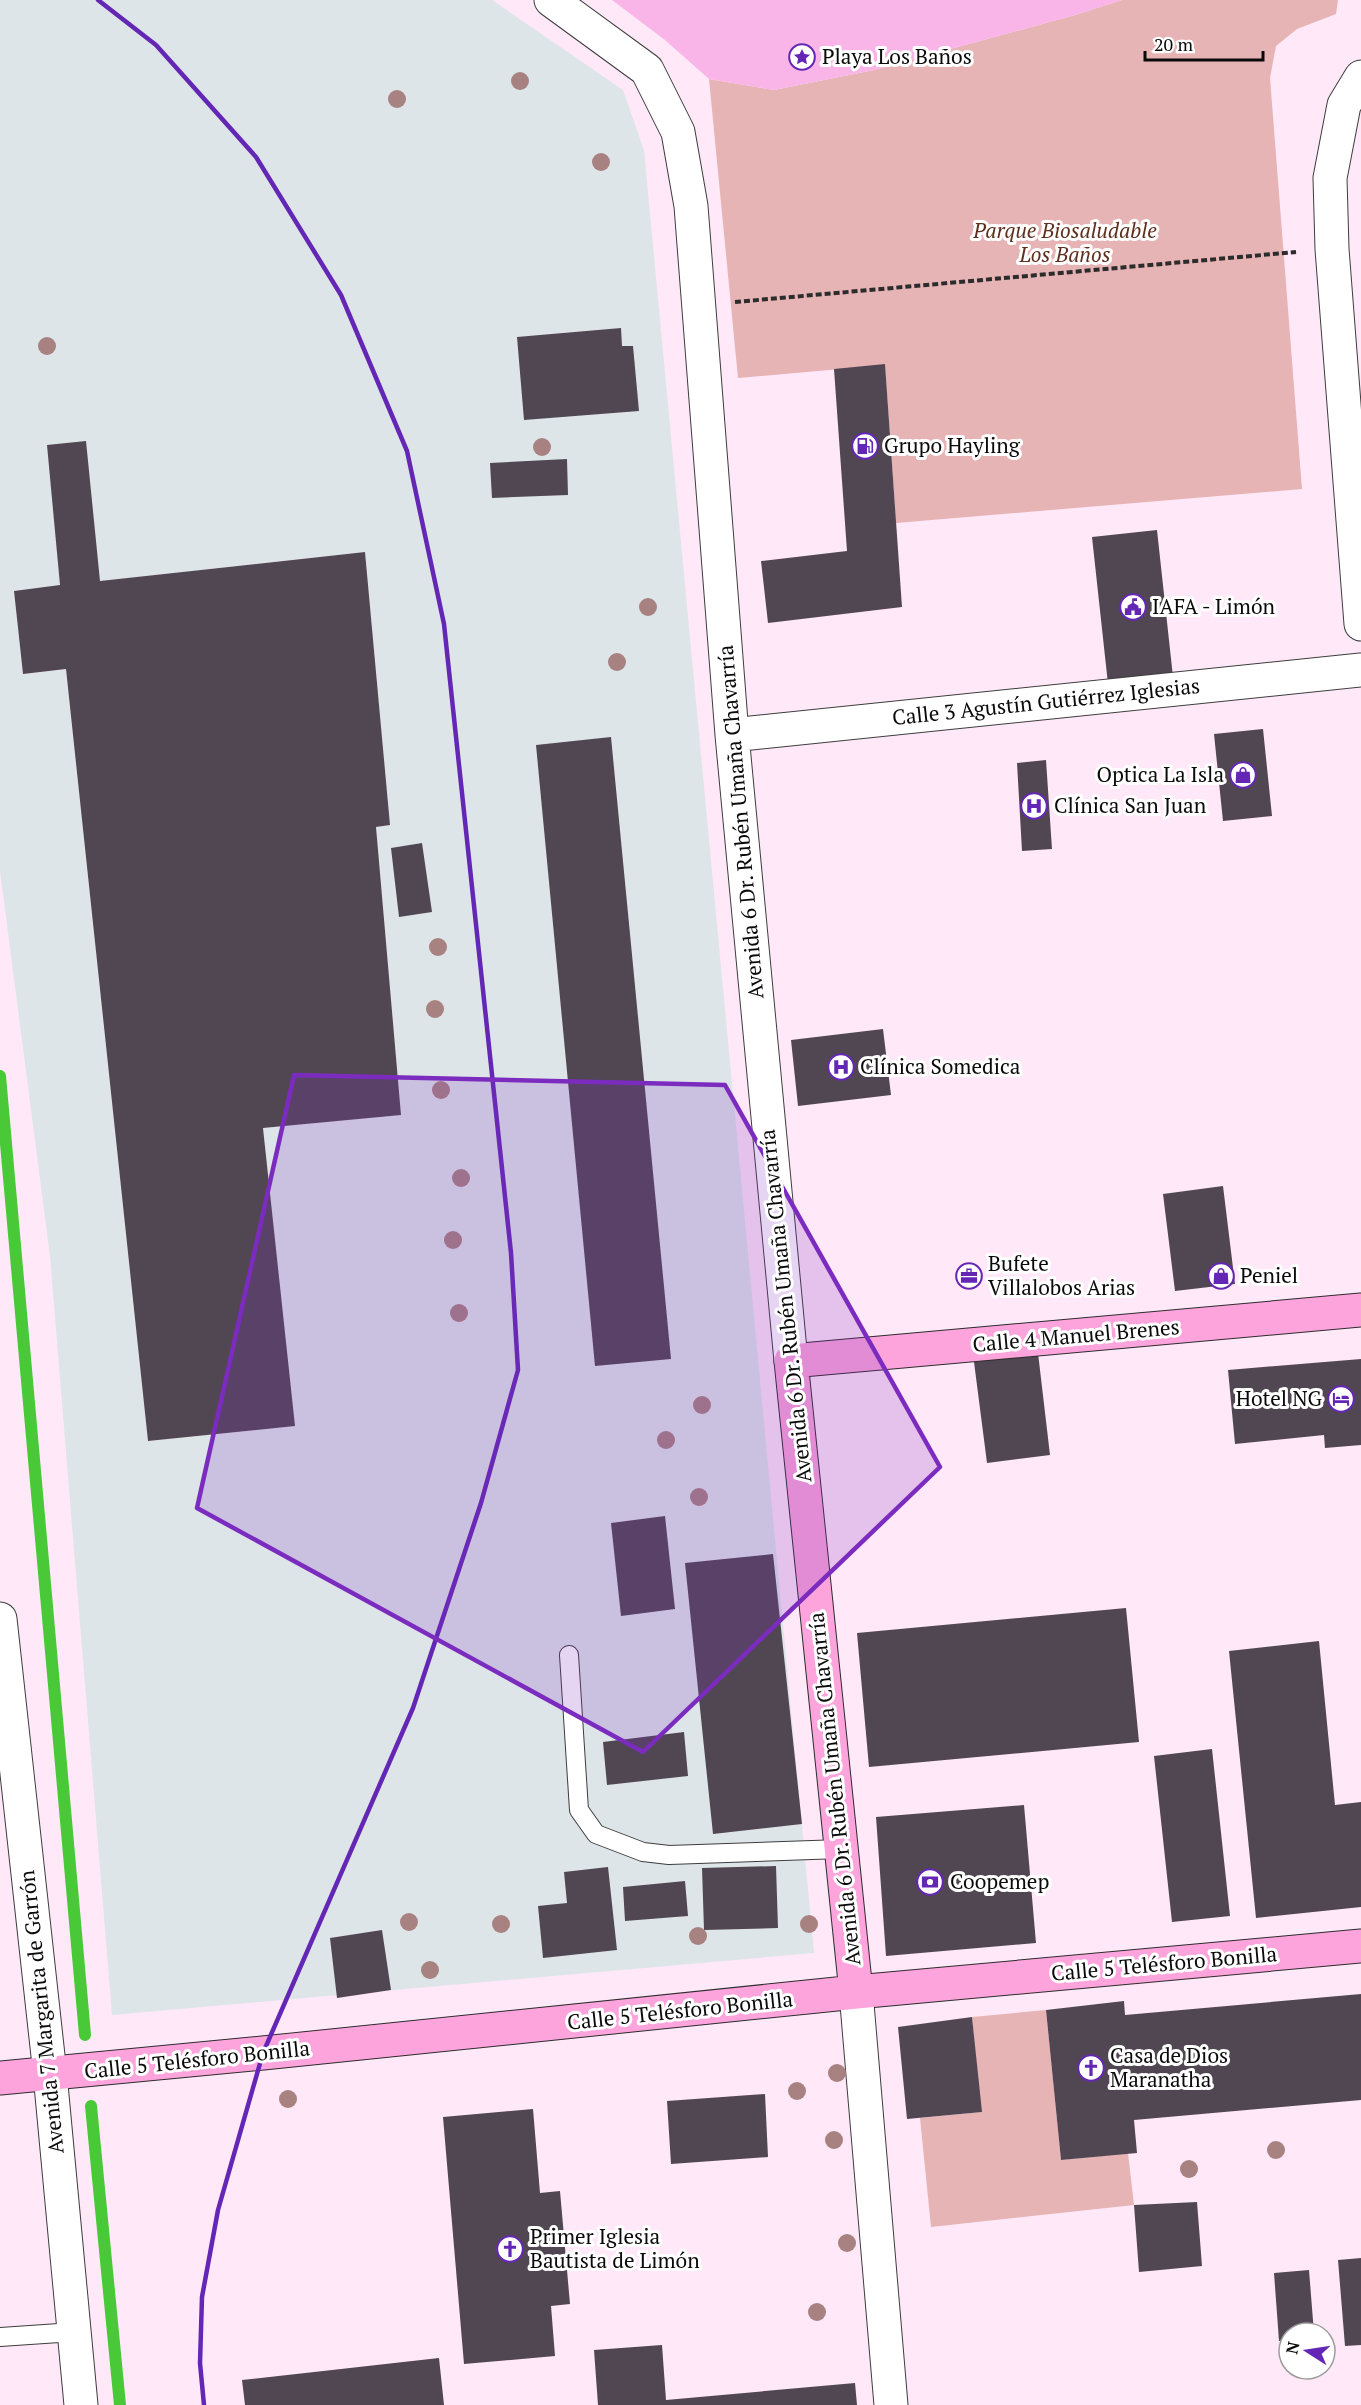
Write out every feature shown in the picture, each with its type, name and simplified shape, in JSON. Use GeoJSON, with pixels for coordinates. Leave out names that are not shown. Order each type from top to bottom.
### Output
{"type":"FeatureCollection","features":[{"type":"Feature","properties":{"kind":"main road","name":"Calle 4 Manuel Brenes"},"geometry":{"type":"LineString","coordinates":[[791,1361],[1361,1310]]}},
{"type":"Feature","properties":{"kind":"main road","name":"Avenida 6 Dr. Rubén Umaña Chavarría"},"geometry":{"type":"LineString","coordinates":[[791,1361],[856,1992]]}},
{"type":"Feature","properties":{"kind":"main road","name":"Calle 5 Telésforo Bonilla"},"geometry":{"type":"LineString","coordinates":[[0,2078],[856,1992],[1361,1946]]}},
{"type":"Feature","properties":{"kind":"street","name":"Avenida 6 Dr. Rubén Umaña Chavarría"},"geometry":{"type":"LineString","coordinates":[[551,0],[647,70],[678,132],[691,206],[732,735],[791,1361]]}},
{"type":"Feature","properties":{"kind":"street"},"geometry":{"type":"LineString","coordinates":[[1361,76],[1344,105],[1330,178],[1332,249],[1361,624]]}},
{"type":"Feature","properties":{"kind":"street","name":"Calle 3 Agustín Gutiérrez Iglesias"},"geometry":{"type":"LineString","coordinates":[[732,735],[1361,670]]}},
{"type":"Feature","properties":{"kind":"street","name":"Avenida 7 Margarita de Garrón"},"geometry":{"type":"LineString","coordinates":[[0,1619],[50,2074],[81,2405]]}},
{"type":"Feature","properties":{"kind":"street","name":"Avenida 6 Dr. Rubén Umaña Chavarría"},"geometry":{"type":"LineString","coordinates":[[856,1992],[891,2405]]}},
{"type":"Feature","properties":{"kind":"lane"},"geometry":{"type":"LineString","coordinates":[[569,1655],[579,1810],[596,1834],[643,1852],[669,1855],[841,1849]]}},
{"type":"Feature","properties":{"kind":"lane"},"geometry":{"type":"LineString","coordinates":[[0,2337],[74,2332]]}},
{"type":"Feature","properties":{"kind":"path"},"geometry":{"type":"LineString","coordinates":[[698,305],[1332,249]]}},
{"type":"Feature","properties":{"kind":"highlighted area"},"geometry":{"type":"Polygon","coordinates":[[[294,1075],[725,1085],[940,1467],[643,1752],[197,1508],[294,1075]]]}},
{"type":"Feature","properties":{"kind":"shaded area"},"geometry":{"type":"Polygon","coordinates":[[[0,0],[492,0],[623,90],[644,150],[814,1953],[112,2015],[50,1256],[0,871],[0,0]],[[365,552],[14,591],[23,674],[66,669],[148,1441],[294,1426],[263,1128],[401,1115],[376,827],[390,825],[365,552]]]}},
{"type":"Feature","properties":{"kind":"green space","name":"Parque Biosaludable Los Baños"},"geometry":{"type":"Polygon","coordinates":[[[1122,0],[1338,0],[1336,14],[1297,29],[1276,46],[1270,78],[1302,489],[896,523],[885,365],[738,378],[709,79],[774,90],[874,70],[1122,0]]]}},
{"type":"Feature","properties":{"kind":"green space"},"geometry":{"type":"Polygon","coordinates":[[[1046,2010],[1061,2160],[1128,2153],[1134,2205],[931,2227],[920,2118],[981,2112],[972,2017],[1046,2010]]]}},
{"type":"Feature","properties":{"kind":"sand","name":"Playa Los Baños"},"geometry":{"type":"Polygon","coordinates":[[[612,0],[1122,0],[874,70],[774,90],[709,79],[665,40],[612,0]]]}},
{"type":"Feature","properties":{"kind":"building"},"geometry":{"type":"Polygon","coordinates":[[[621,328],[622,346],[633,346],[639,411],[524,420],[517,337],[621,328]]]}},
{"type":"Feature","properties":{"kind":"building","name":"Grupo Hayling"},"geometry":{"type":"Polygon","coordinates":[[[885,364],[902,607],[768,623],[761,561],[847,551],[834,369],[885,364]]]}},
{"type":"Feature","properties":{"kind":"building"},"geometry":{"type":"Polygon","coordinates":[[[86,441],[100,581],[365,552],[390,825],[376,827],[401,1115],[263,1128],[295,1426],[148,1441],[66,669],[23,674],[14,591],[60,585],[47,445],[86,441]]]}},
{"type":"Feature","properties":{"kind":"building"},"geometry":{"type":"Polygon","coordinates":[[[567,459],[568,495],[492,498],[490,463],[567,459]]]}},
{"type":"Feature","properties":{"kind":"building","name":"IAFA - Limón"},"geometry":{"type":"Polygon","coordinates":[[[1157,530],[1173,677],[1108,684],[1092,537],[1157,530]]]}},
{"type":"Feature","properties":{"kind":"building","name":"Optica La Isla"},"geometry":{"type":"Polygon","coordinates":[[[1263,729],[1272,816],[1223,821],[1214,734],[1263,729]]]}},
{"type":"Feature","properties":{"kind":"building"},"geometry":{"type":"Polygon","coordinates":[[[611,737],[671,1359],[595,1366],[536,745],[611,737]]]}},
{"type":"Feature","properties":{"kind":"building","name":"Clínica San Juan"},"geometry":{"type":"Polygon","coordinates":[[[1046,760],[1052,849],[1022,851],[1017,763],[1046,760]]]}},
{"type":"Feature","properties":{"kind":"building"},"geometry":{"type":"Polygon","coordinates":[[[422,843],[432,912],[399,917],[391,848],[422,843]]]}},
{"type":"Feature","properties":{"kind":"building","name":"Clínica Somedica"},"geometry":{"type":"Polygon","coordinates":[[[883,1029],[891,1095],[798,1106],[791,1040],[883,1029]]]}},
{"type":"Feature","properties":{"kind":"building"},"geometry":{"type":"Polygon","coordinates":[[[1223,1186],[1235,1284],[1175,1291],[1163,1194],[1223,1186]]]}},
{"type":"Feature","properties":{"kind":"building"},"geometry":{"type":"Polygon","coordinates":[[[1038,1353],[1050,1455],[987,1463],[974,1362],[1038,1353]]]}},
{"type":"Feature","properties":{"kind":"building"},"geometry":{"type":"Polygon","coordinates":[[[1361,1359],[1361,1445],[1325,1448],[1324,1435],[1235,1444],[1228,1370],[1361,1359]]]}},
{"type":"Feature","properties":{"kind":"building"},"geometry":{"type":"Polygon","coordinates":[[[665,1516],[675,1609],[621,1616],[611,1523],[665,1516]]]}},
{"type":"Feature","properties":{"kind":"building"},"geometry":{"type":"Polygon","coordinates":[[[773,1554],[802,1824],[713,1834],[685,1563],[773,1554]]]}},
{"type":"Feature","properties":{"kind":"building"},"geometry":{"type":"Polygon","coordinates":[[[1126,1608],[1139,1742],[869,1767],[857,1633],[1126,1608]]]}},
{"type":"Feature","properties":{"kind":"building"},"geometry":{"type":"Polygon","coordinates":[[[1319,1641],[1335,1805],[1361,1802],[1361,1907],[1256,1918],[1229,1651],[1319,1641]]]}},
{"type":"Feature","properties":{"kind":"building"},"geometry":{"type":"Polygon","coordinates":[[[684,1732],[688,1776],[607,1785],[603,1742],[684,1732]]]}},
{"type":"Feature","properties":{"kind":"building"},"geometry":{"type":"Polygon","coordinates":[[[1212,1749],[1230,1916],[1172,1922],[1154,1756],[1212,1749]]]}},
{"type":"Feature","properties":{"kind":"building","name":"Coopemep"},"geometry":{"type":"Polygon","coordinates":[[[1024,1805],[1036,1943],[886,1956],[876,1817],[1024,1805]]]}},
{"type":"Feature","properties":{"kind":"building"},"geometry":{"type":"Polygon","coordinates":[[[776,1866],[778,1928],[704,1930],[702,1868],[776,1866]]]}},
{"type":"Feature","properties":{"kind":"building"},"geometry":{"type":"Polygon","coordinates":[[[608,1867],[617,1950],[543,1958],[538,1906],[567,1903],[564,1872],[608,1867]]]}},
{"type":"Feature","properties":{"kind":"building"},"geometry":{"type":"Polygon","coordinates":[[[685,1881],[688,1916],[625,1921],[623,1887],[685,1881]]]}},
{"type":"Feature","properties":{"kind":"building"},"geometry":{"type":"Polygon","coordinates":[[[382,1930],[391,1990],[337,1998],[330,1938],[382,1930]]]}},
{"type":"Feature","properties":{"kind":"building"},"geometry":{"type":"Polygon","coordinates":[[[1361,1994],[1361,2100],[1134,2120],[1137,2153],[1061,2160],[1046,2010],[1124,2001],[1125,2015],[1361,1994]]]}},
{"type":"Feature","properties":{"kind":"building"},"geometry":{"type":"Polygon","coordinates":[[[972,2017],[982,2112],[907,2119],[898,2027],[972,2017]]]}},
{"type":"Feature","properties":{"kind":"building"},"geometry":{"type":"Polygon","coordinates":[[[765,2094],[768,2157],[671,2164],[667,2101],[765,2094]]]}},
{"type":"Feature","properties":{"kind":"building","name":"Primer Iglesia Bautista de Limón"},"geometry":{"type":"Polygon","coordinates":[[[533,2109],[540,2193],[560,2191],[570,2304],[551,2306],[555,2356],[464,2364],[443,2117],[533,2109]]]}},
{"type":"Feature","properties":{"kind":"building"},"geometry":{"type":"Polygon","coordinates":[[[1197,2202],[1202,2266],[1139,2272],[1134,2205],[1197,2202]]]}},
{"type":"Feature","properties":{"kind":"building"},"geometry":{"type":"Polygon","coordinates":[[[1361,2258],[1361,2345],[1345,2346],[1338,2260],[1361,2258]]]}},
{"type":"Feature","properties":{"kind":"building"},"geometry":{"type":"Polygon","coordinates":[[[1309,2270],[1313,2321],[1278,2321],[1274,2273],[1309,2270]]]}},
{"type":"Feature","properties":{"kind":"building"},"geometry":{"type":"Polygon","coordinates":[[[662,2345],[666,2400],[855,2383],[857,2405],[598,2405],[594,2350],[662,2345]]]}},
{"type":"Feature","properties":{"kind":"building"},"geometry":{"type":"Polygon","coordinates":[[[439,2358],[444,2405],[245,2405],[242,2380],[439,2358]]]}},
{"type":"Feature","properties":{"kind":"waterway"},"geometry":{"type":"LineString","coordinates":[[0,1076],[85,2035]]}},
{"type":"Feature","properties":{"kind":"waterway"},"geometry":{"type":"LineString","coordinates":[[91,2106],[120,2405]]}},
{"type":"Feature","properties":{"kind":"railway"},"geometry":{"type":"LineString","coordinates":[[98,0],[156,45],[256,157],[341,295],[407,451],[444,624],[511,1253],[518,1370],[481,1503],[413,1708],[263,2053],[218,2210],[202,2297],[200,2363],[204,2405]]}},
{"type":"Feature","properties":{"kind":"place","name":"Playa Los Baños"},"geometry":{"type":"Point","coordinates":[802,57]}},
{"type":"Feature","properties":{"kind":"place","name":"Grupo Hayling"},"geometry":{"type":"Point","coordinates":[865,446]}},
{"type":"Feature","properties":{"kind":"place","name":"IAFA - Limón"},"geometry":{"type":"Point","coordinates":[1133,607]}},
{"type":"Feature","properties":{"kind":"place","name":"Optica La Isla"},"geometry":{"type":"Point","coordinates":[1243,775]}},
{"type":"Feature","properties":{"kind":"place","name":"Clínica San Juan"},"geometry":{"type":"Point","coordinates":[1034,806]}},
{"type":"Feature","properties":{"kind":"place","name":"Clínica Somedica"},"geometry":{"type":"Point","coordinates":[841,1067]}},
{"type":"Feature","properties":{"kind":"place","name":"Bufete Villalobos Arias"},"geometry":{"type":"Point","coordinates":[969,1276]}},
{"type":"Feature","properties":{"kind":"place","name":"Peniel"},"geometry":{"type":"Point","coordinates":[1221,1276]}},
{"type":"Feature","properties":{"kind":"place","name":"Hotel NG"},"geometry":{"type":"Point","coordinates":[1341,1399]}},
{"type":"Feature","properties":{"kind":"place","name":"Coopemep"},"geometry":{"type":"Point","coordinates":[930,1882]}},
{"type":"Feature","properties":{"kind":"place","name":"Casa de Dios Maranatha"},"geometry":{"type":"Point","coordinates":[1091,2068]}},
{"type":"Feature","properties":{"kind":"place","name":"Primer Iglesia Bautista de Limón"},"geometry":{"type":"Point","coordinates":[510,2249]}}]}
